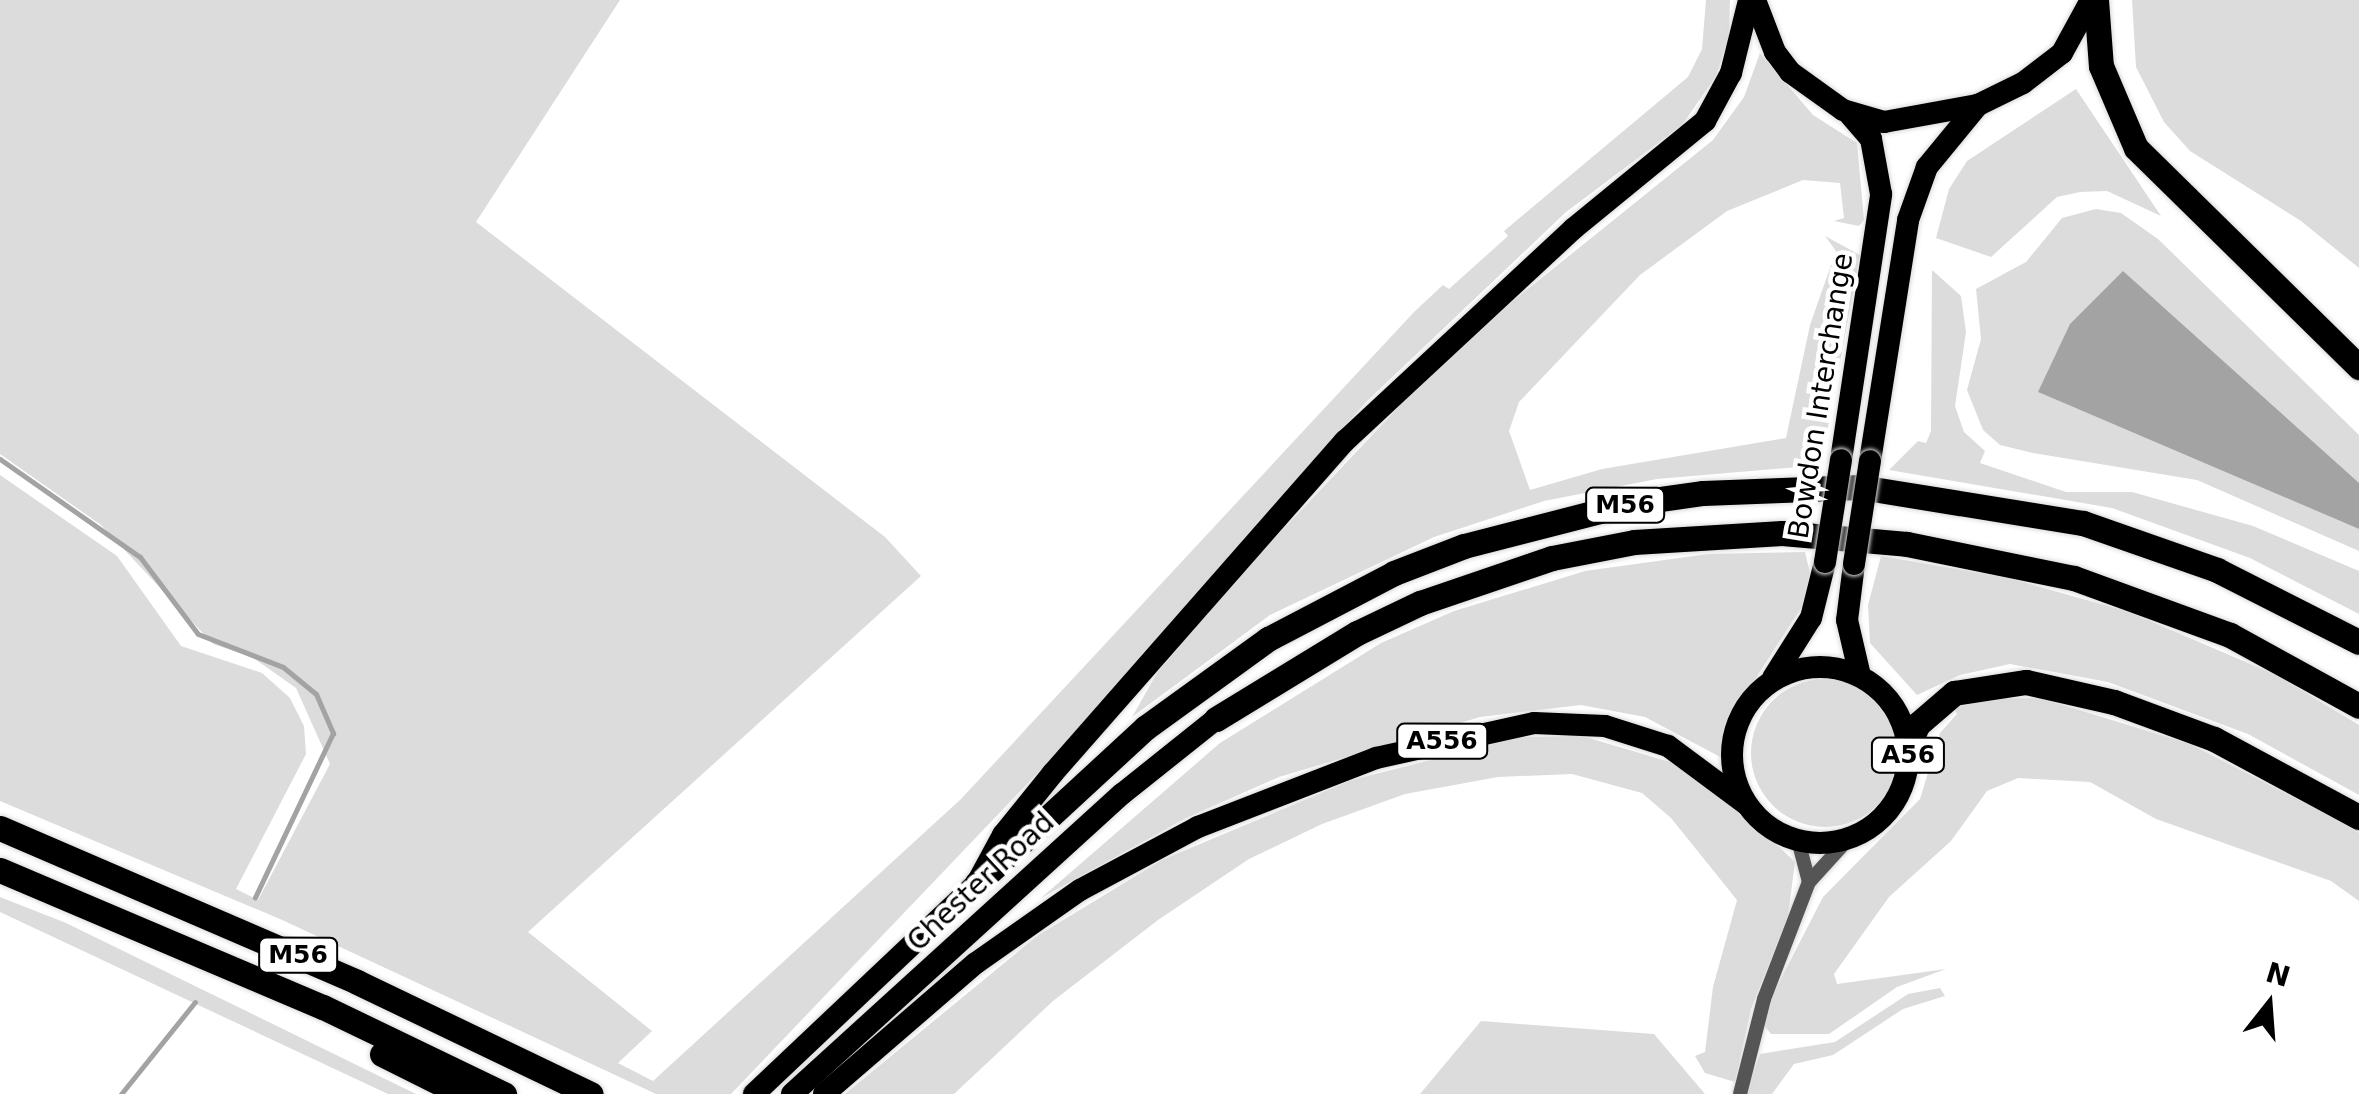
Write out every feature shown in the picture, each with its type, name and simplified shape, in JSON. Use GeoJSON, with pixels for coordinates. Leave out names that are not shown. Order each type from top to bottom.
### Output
{"type":"FeatureCollection","features":[{"type":"Feature","properties":{"kind":"highway"},"geometry":{"type":"LineString","coordinates":[[1752,0],[1775,52],[1790,72],[1843,110],[1903,122],[1978,105]]}},
{"type":"Feature","properties":{"kind":"highway","name":"Chester Road"},"geometry":{"type":"LineString","coordinates":[[754,1094],[977,884],[1003,835],[1064,760],[1344,441],[1559,242],[1705,121],[1731,73],[1752,0]]}},
{"type":"Feature","properties":{"kind":"highway"},"geometry":{"type":"LineString","coordinates":[[1849,838],[1798,840],[1764,824],[1746,804],[1730,755],[1734,729],[1763,687],[1808,668],[1860,676],[1846,620],[1912,207],[1937,152],[1978,105],[2062,53],[2094,0]]}},
{"type":"Feature","properties":{"kind":"highway"},"geometry":{"type":"LineString","coordinates":[[2094,0],[2101,66],[2136,148],[2359,367]]}},
{"type":"Feature","properties":{"kind":"highway","name":"Bowdon Interchange"},"geometry":{"type":"LineString","coordinates":[[1763,687],[1804,633],[1825,562],[1880,194],[1870,136],[1843,110]]}},
{"type":"Feature","properties":{"kind":"highway","name":"M56"},"geometry":{"type":"LineString","coordinates":[[977,884],[1145,728],[1268,639],[1394,573],[1464,546],[1632,504],[1702,492],[1860,487],[2083,523],[2217,570],[2359,642]]}},
{"type":"Feature","properties":{"kind":"highway","name":"M56"},"geometry":{"type":"LineString","coordinates":[[1216,720],[1357,633],[1420,603],[1552,558],[1634,542],[1782,532],[1907,544],[2074,578],[2230,635],[2359,706]]}},
{"type":"Feature","properties":{"kind":"highway","name":"A56"},"geometry":{"type":"LineString","coordinates":[[1849,838],[1884,816],[1899,795],[1908,746],[1896,711],[1860,676]]}},
{"type":"Feature","properties":{"kind":"highway"},"geometry":{"type":"LineString","coordinates":[[1908,746],[1918,724],[1954,693],[2026,682],[2114,702],[2214,738],[2359,817]]}},
{"type":"Feature","properties":{"kind":"highway","name":"Chester Road"},"geometry":{"type":"LineString","coordinates":[[792,1094],[1122,794],[1216,720]]}},
{"type":"Feature","properties":{"kind":"highway","name":"A556"},"geometry":{"type":"LineString","coordinates":[[824,1094],[976,963],[1080,890],[1198,827],[1376,758],[1534,724],[1605,726],[1697,762],[1746,804]]}},
{"type":"Feature","properties":{"kind":"highway","name":"M56"},"geometry":{"type":"LineString","coordinates":[[0,828],[340,974],[591,1094]]}},
{"type":"Feature","properties":{"kind":"highway","name":"M56"},"geometry":{"type":"LineString","coordinates":[[0,870],[142,929],[504,1094]]}},
{"type":"Feature","properties":{"kind":"highway"},"geometry":{"type":"LineString","coordinates":[[142,929],[462,1094]]}},
{"type":"Feature","properties":{"kind":"street"},"geometry":{"type":"LineString","coordinates":[[1740,1094],[1764,998],[1810,882],[1849,838]]}},
{"type":"Feature","properties":{"kind":"street"},"geometry":{"type":"LineString","coordinates":[[1798,840],[1810,882]]}},
{"type":"Feature","properties":{"kind":"shaded area"},"geometry":{"type":"Polygon","coordinates":[[[0,0],[620,0],[476,222],[885,537],[921,576],[528,932],[652,1031],[618,1063],[653,1081],[961,799],[1414,312],[1443,285],[1449,289],[1508,236],[1504,231],[1688,77],[1702,49],[1706,0],[1730,0],[1729,37],[1716,76],[1682,125],[1566,212],[1366,402],[1047,763],[731,1094],[656,1094],[280,919],[0,801],[0,475],[117,556],[181,646],[262,673],[290,698],[304,726],[306,754],[236,889],[258,900],[330,764],[296,688],[252,657],[213,644],[101,525],[0,454],[0,0]]]}},
{"type":"Feature","properties":{"kind":"shaded area"},"geometry":{"type":"Polygon","coordinates":[[[2132,0],[2359,0],[2359,268],[2301,221],[2190,151],[2164,122],[2136,67],[2132,0]]]}},
{"type":"Feature","properties":{"kind":"shaded area"},"geometry":{"type":"Polygon","coordinates":[[[1760,53],[1813,115],[1857,143],[1864,220],[1859,226],[1834,221],[1844,218],[1840,183],[1803,180],[1727,211],[1640,275],[1519,402],[1509,431],[1530,490],[1602,469],[1786,438],[1810,325],[1836,251],[1825,236],[1860,255],[1821,465],[1657,479],[1544,501],[1434,537],[1270,615],[1132,717],[1157,673],[1225,591],[1412,393],[1513,301],[1713,140],[1744,97],[1760,53]]]}},
{"type":"Feature","properties":{"kind":"shaded area"},"geometry":{"type":"Polygon","coordinates":[[[2076,89],[2161,216],[2107,191],[2080,192],[2057,197],[1991,257],[1936,238],[1949,189],[1967,161],[2076,89]]]}},
{"type":"Feature","properties":{"kind":"shaded area"},"geometry":{"type":"Polygon","coordinates":[[[2096,209],[2121,213],[2158,239],[2359,435],[2359,483],[2340,468],[2038,392],[2359,529],[2359,551],[2197,480],[2033,453],[2000,445],[1983,430],[1967,390],[1981,339],[1976,289],[2026,262],[2062,218],[2096,209]]]}},
{"type":"Feature","properties":{"kind":"shaded area"},"geometry":{"type":"Polygon","coordinates":[[[1932,270],[1961,296],[1966,332],[1955,406],[1964,432],[1985,451],[1980,463],[2066,492],[2132,492],[2253,526],[2359,571],[2359,614],[2250,558],[2112,508],[1889,470],[1918,441],[1926,443],[1931,431],[1932,270]]]}},
{"type":"Feature","properties":{"kind":"shaded area"},"geometry":{"type":"Polygon","coordinates":[[[2123,271],[2359,483],[2359,529],[2038,392],[2070,324],[2123,271]]]}},
{"type":"Feature","properties":{"kind":"shaded area"},"geometry":{"type":"Polygon","coordinates":[[[1805,552],[1810,573],[1803,605],[1730,718],[1724,759],[1645,717],[1581,705],[1480,717],[1279,777],[1186,818],[1041,898],[1220,743],[1381,643],[1454,611],[1585,571],[1708,554],[1805,552]]]}},
{"type":"Feature","properties":{"kind":"shaded area"},"geometry":{"type":"Polygon","coordinates":[[[1881,556],[2008,578],[2129,612],[2276,675],[2359,725],[2359,795],[2248,734],[2108,682],[2010,664],[1960,675],[1917,695],[1870,643],[1868,605],[1881,556]]]}},
{"type":"Feature","properties":{"kind":"shaded area"},"geometry":{"type":"Polygon","coordinates":[[[1825,679],[1853,685],[1877,701],[1893,725],[1899,753],[1893,781],[1877,805],[1853,821],[1825,827],[1797,821],[1773,805],[1757,781],[1751,753],[1757,725],[1773,701],[1797,685],[1825,679]]]}},
{"type":"Feature","properties":{"kind":"shaded area"},"geometry":{"type":"Polygon","coordinates":[[[2040,698],[2190,744],[2349,826],[2359,833],[2359,901],[2331,881],[2156,819],[2090,782],[2018,778],[1987,791],[1951,841],[1889,897],[1834,974],[1837,984],[1946,969],[1897,987],[1829,1034],[1771,1034],[1763,1024],[1770,1000],[1823,897],[1920,799],[1940,733],[1957,714],[1954,708],[1987,699],[2040,698]]]}},
{"type":"Feature","properties":{"kind":"shaded area"},"geometry":{"type":"Polygon","coordinates":[[[1582,736],[1680,765],[1730,801],[1795,862],[1788,916],[1751,1009],[1735,1082],[1705,1073],[1695,1056],[1705,1052],[1713,987],[1737,900],[1671,818],[1642,793],[1572,774],[1498,777],[1405,794],[1322,824],[1249,859],[1158,920],[1053,1001],[954,1094],[845,1094],[1037,936],[1162,860],[1352,780],[1521,737],[1582,736]]]}},
{"type":"Feature","properties":{"kind":"shaded area"},"geometry":{"type":"Polygon","coordinates":[[[0,897],[66,923],[416,1094],[388,1094],[0,912],[0,897]]]}},
{"type":"Feature","properties":{"kind":"shaded area"},"geometry":{"type":"Polygon","coordinates":[[[1940,988],[1945,996],[1903,1009],[1833,1055],[1794,1064],[1772,1094],[1745,1094],[1760,1054],[1835,1042],[1908,994],[1940,988]]]}},
{"type":"Feature","properties":{"kind":"shaded area"},"geometry":{"type":"Polygon","coordinates":[[[1481,1021],[1654,1034],[1705,1094],[1420,1094],[1481,1021]]]}},
{"type":"Feature","properties":{"kind":"waterway"},"geometry":{"type":"LineString","coordinates":[[0,459],[140,557],[198,634],[283,667],[316,694],[333,733],[255,897]]}},
{"type":"Feature","properties":{"kind":"waterway"},"geometry":{"type":"LineString","coordinates":[[121,1094],[195,1002]]}}]}
